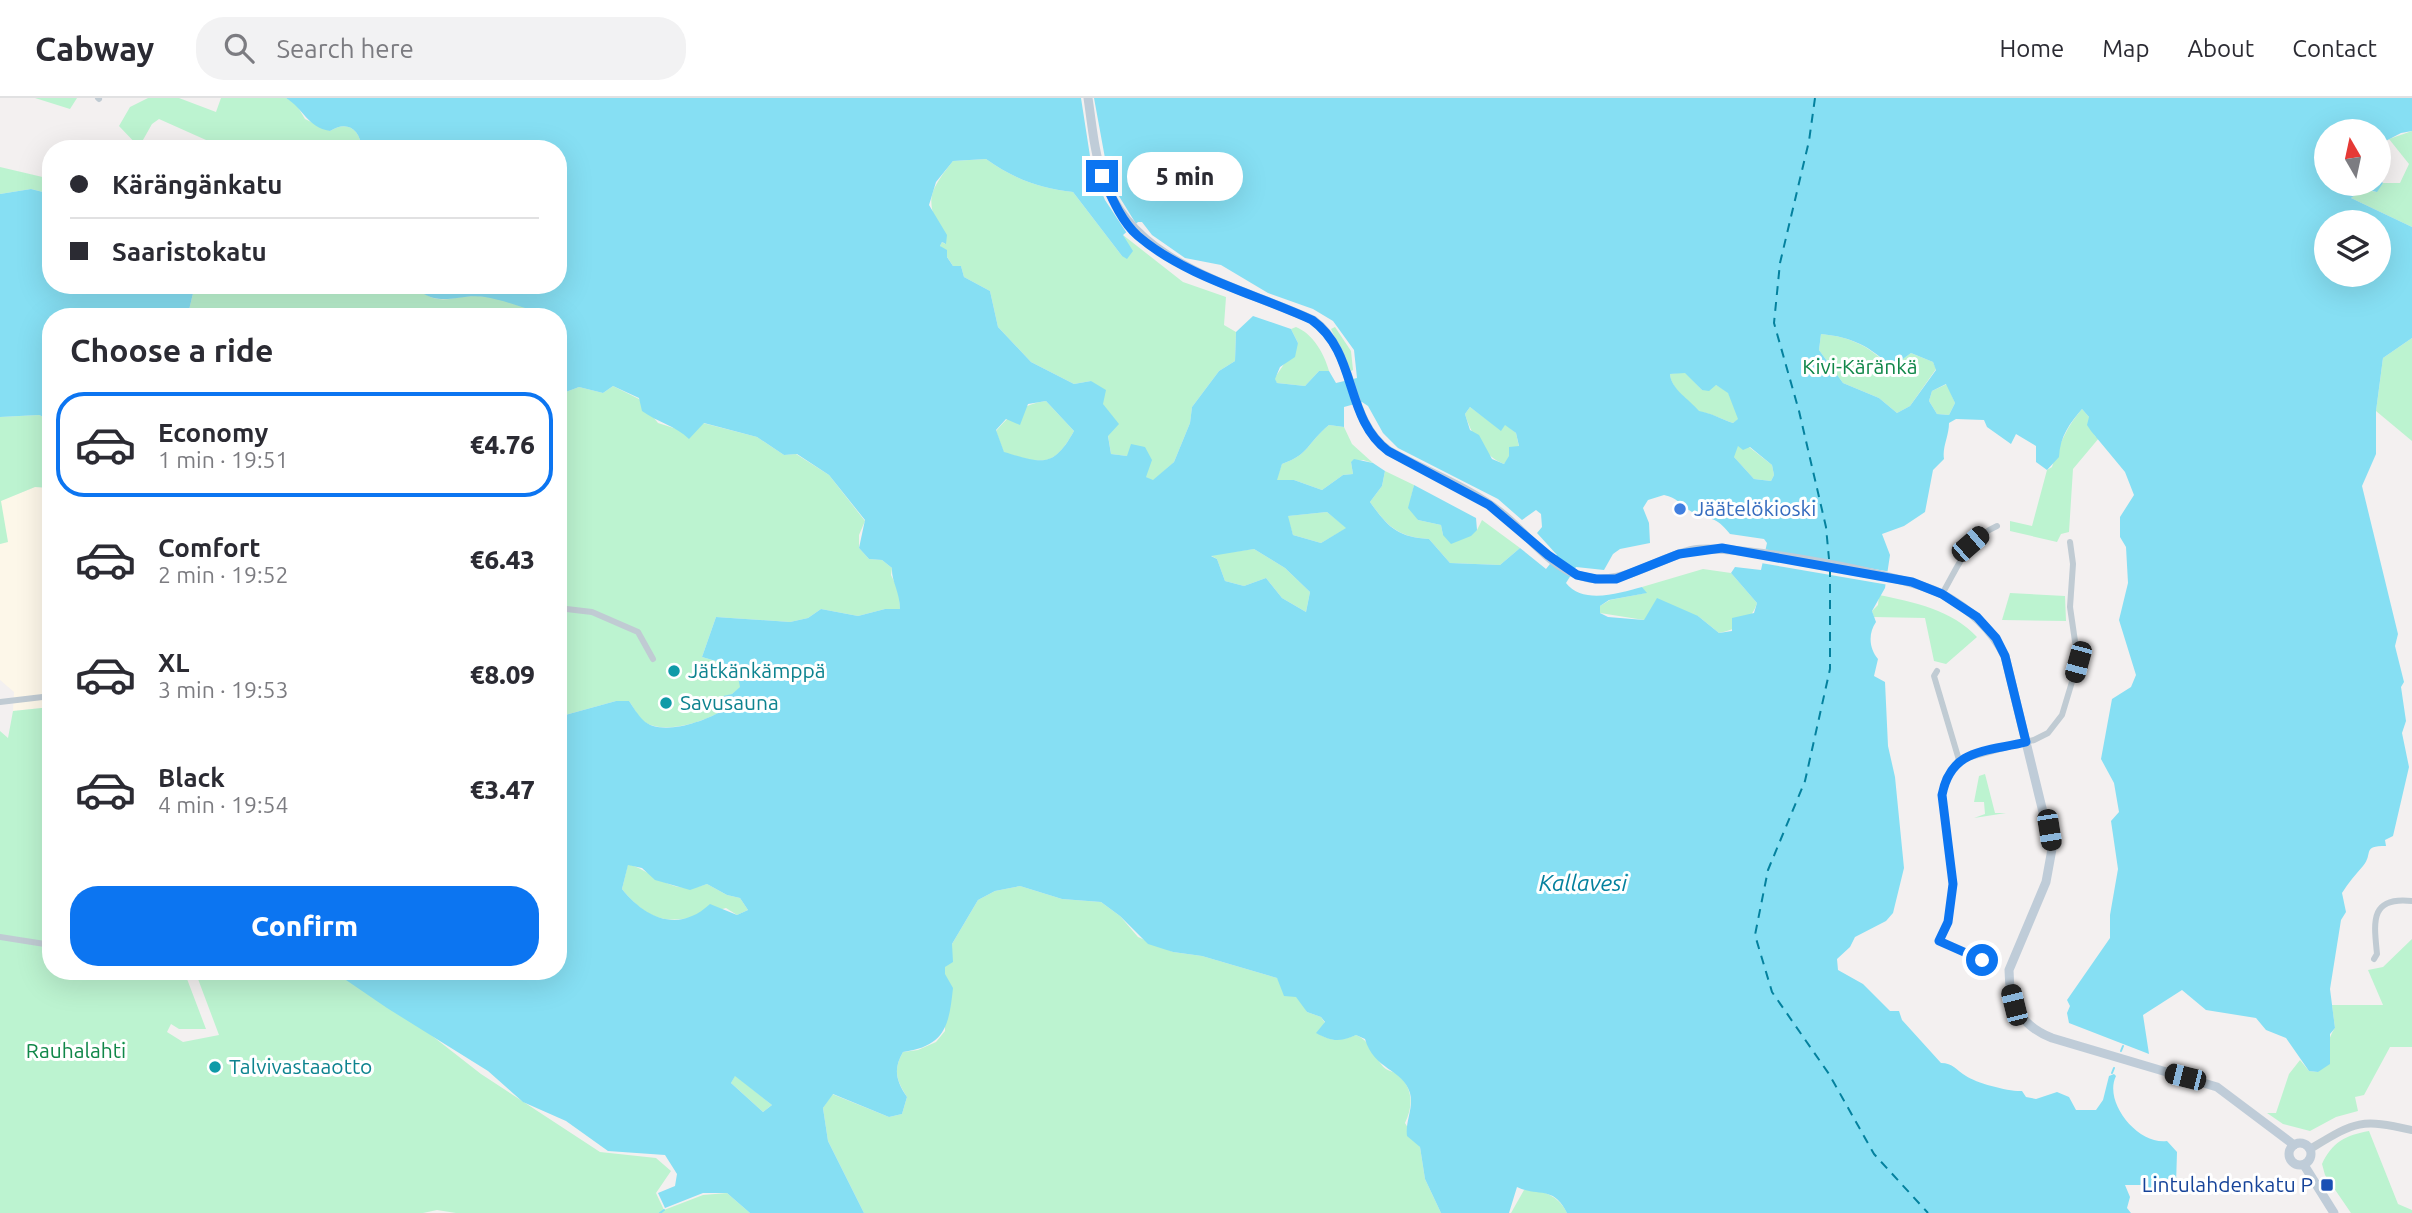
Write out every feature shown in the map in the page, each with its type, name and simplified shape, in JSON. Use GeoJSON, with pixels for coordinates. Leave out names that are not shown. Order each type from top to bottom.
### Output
{"type":"FeatureCollection","features":[{"type":"Feature","properties":{"kind":"main road"},"geometry":{"type":"LineString","coordinates":[[1088,98],[1102,176],[1121,213],[1136,234],[1165,255],[1197,271],[1312,320],[1336,343],[1348,372],[1359,413],[1374,440],[1489,505],[1548,555],[1577,575],[1616,579],[1693,550],[1734,549],[1912,582],[1942,594],[1977,617],[1996,638],[2005,656],[2052,849],[2046,882],[2009,970],[2009,986],[2021,1017],[2032,1029],[2052,1038],[2217,1087],[2294,1145]]}},
{"type":"Feature","properties":{"kind":"main road"},"geometry":{"type":"LineString","coordinates":[[2304,1165],[2310,1160],[2311,1149],[2303,1143],[2294,1145],[2289,1154],[2291,1161],[2304,1165],[2334,1213]]}},
{"type":"Feature","properties":{"kind":"street"},"geometry":{"type":"LineString","coordinates":[[1942,594],[1970,544],[1984,532],[1997,526]]}},
{"type":"Feature","properties":{"kind":"street"},"geometry":{"type":"LineString","coordinates":[[1986,962],[1939,941],[1950,913],[1953,884],[1942,795],[1945,779],[1959,760],[2026,742],[2056,725],[2062,715],[2078,662],[2070,607],[2073,564],[2070,542]]}},
{"type":"Feature","properties":{"kind":"street"},"geometry":{"type":"LineString","coordinates":[[567,609],[592,612],[638,632],[653,659]]}},
{"type":"Feature","properties":{"kind":"street"},"geometry":{"type":"LineString","coordinates":[[1937,671],[1934,677],[1959,760]]}},
{"type":"Feature","properties":{"kind":"street"},"geometry":{"type":"LineString","coordinates":[[0,702],[42,697]]}},
{"type":"Feature","properties":{"kind":"street"},"geometry":{"type":"LineString","coordinates":[[2374,959],[2377,954],[2374,919],[2378,909],[2392,901],[2412,901]]}},
{"type":"Feature","properties":{"kind":"street"},"geometry":{"type":"LineString","coordinates":[[0,937],[42,944]]}},
{"type":"Feature","properties":{"kind":"street"},"geometry":{"type":"LineString","coordinates":[[2311,1149],[2333,1133],[2356,1124],[2380,1122],[2412,1130]]}},
{"type":"Feature","properties":{"kind":"shaded area"},"geometry":{"type":"Polygon","coordinates":[[[35,487],[42,487],[42,708],[13,711],[14,692],[0,680],[0,544],[8,542],[0,501],[35,487]]]}},
{"type":"Feature","properties":{"kind":"green space"},"geometry":{"type":"Polygon","coordinates":[[[35,98],[77,98],[70,109],[35,98]]]}},
{"type":"Feature","properties":{"kind":"green space"},"geometry":{"type":"Polygon","coordinates":[[[148,98],[179,98],[216,112],[221,98],[286,98],[296,104],[305,119],[330,131],[342,126],[352,128],[360,140],[206,140],[159,119],[152,124],[143,140],[132,140],[119,126],[130,107],[148,98]]]}},
{"type":"Feature","properties":{"kind":"green space"},"geometry":{"type":"Polygon","coordinates":[[[2412,131],[2412,227],[2391,217],[2391,210],[2376,210],[2351,198],[2391,196],[2391,183],[2400,183],[2409,164],[2391,138],[2412,131]]]}},
{"type":"Feature","properties":{"kind":"green space"},"geometry":{"type":"Polygon","coordinates":[[[986,159],[1027,182],[1073,192],[1122,256],[1127,245],[1123,235],[1183,282],[1226,297],[1224,325],[1236,332],[1235,361],[1219,371],[1192,407],[1190,423],[1174,462],[1153,481],[1127,456],[1111,454],[1103,404],[1091,381],[1074,384],[1031,362],[998,327],[990,291],[964,277],[961,266],[953,266],[940,246],[942,242],[945,244],[931,201],[937,184],[953,161],[986,159]]]}},
{"type":"Feature","properties":{"kind":"green space"},"geometry":{"type":"Polygon","coordinates":[[[0,167],[42,177],[42,192],[31,189],[0,194],[0,167]]]}},
{"type":"Feature","properties":{"kind":"green space"},"geometry":{"type":"Polygon","coordinates":[[[193,294],[426,294],[435,299],[466,296],[493,298],[531,308],[189,308],[193,294]]]}},
{"type":"Feature","properties":{"kind":"green space"},"geometry":{"type":"Polygon","coordinates":[[[1296,327],[1308,334],[1317,345],[1329,371],[1319,371],[1305,386],[1277,383],[1274,379],[1298,343],[1291,329],[1296,327]]]}},
{"type":"Feature","properties":{"kind":"green space"},"geometry":{"type":"Polygon","coordinates":[[[1335,327],[1351,351],[1351,371],[1331,329],[1335,327]]]}},
{"type":"Feature","properties":{"kind":"green space","name":"Kivi-Käränkä"},"geometry":{"type":"Polygon","coordinates":[[[1821,334],[1842,337],[1859,344],[1891,367],[1911,353],[1933,362],[1936,369],[1910,406],[1897,413],[1879,398],[1843,383],[1819,350],[1821,334]]]}},
{"type":"Feature","properties":{"kind":"green space"},"geometry":{"type":"Polygon","coordinates":[[[2412,338],[2412,441],[2376,411],[2383,358],[2412,338]]]}},
{"type":"Feature","properties":{"kind":"green space"},"geometry":{"type":"Polygon","coordinates":[[[1685,372],[1702,390],[1716,385],[1728,392],[1739,419],[1733,423],[1699,412],[1671,380],[1670,374],[1685,372]]]}},
{"type":"Feature","properties":{"kind":"green space"},"geometry":{"type":"Polygon","coordinates":[[[1947,384],[1955,403],[1949,415],[1937,414],[1929,401],[1932,391],[1947,384]]]}},
{"type":"Feature","properties":{"kind":"green space"},"geometry":{"type":"Polygon","coordinates":[[[613,386],[639,399],[658,423],[680,430],[703,423],[757,437],[784,455],[796,454],[829,475],[865,521],[859,535],[859,548],[869,559],[882,560],[892,568],[891,575],[899,591],[900,609],[885,609],[858,616],[821,609],[808,618],[790,622],[716,617],[702,657],[726,664],[737,673],[741,687],[732,694],[719,698],[720,712],[694,723],[673,727],[646,723],[629,701],[616,701],[567,715],[567,392],[579,387],[603,393],[613,386]]]}},
{"type":"Feature","properties":{"kind":"green space"},"geometry":{"type":"Polygon","coordinates":[[[1046,401],[1074,431],[1060,452],[1046,460],[1004,453],[996,431],[1018,411],[1046,401]]]}},
{"type":"Feature","properties":{"kind":"green space"},"geometry":{"type":"Polygon","coordinates":[[[1470,407],[1501,430],[1505,424],[1516,433],[1519,447],[1504,464],[1490,456],[1475,436],[1465,414],[1470,407]]]}},
{"type":"Feature","properties":{"kind":"green space"},"geometry":{"type":"Polygon","coordinates":[[[2082,409],[2089,417],[2095,436],[2099,438],[2073,469],[2069,532],[2061,534],[2057,542],[2010,531],[2010,521],[2032,526],[2047,470],[2052,467],[2064,435],[2082,409]]]}},
{"type":"Feature","properties":{"kind":"green space"},"geometry":{"type":"Polygon","coordinates":[[[42,416],[42,487],[35,487],[1,501],[8,542],[0,544],[0,417],[42,416]]]}},
{"type":"Feature","properties":{"kind":"green space"},"geometry":{"type":"Polygon","coordinates":[[[1329,425],[1344,427],[1352,444],[1373,463],[1363,460],[1351,462],[1353,474],[1343,475],[1322,490],[1294,480],[1276,480],[1282,464],[1303,452],[1329,425]]]}},
{"type":"Feature","properties":{"kind":"green space"},"geometry":{"type":"Polygon","coordinates":[[[1738,445],[1749,447],[1772,465],[1774,475],[1771,481],[1754,479],[1733,456],[1738,445]]]}},
{"type":"Feature","properties":{"kind":"green space"},"geometry":{"type":"Polygon","coordinates":[[[1385,471],[1414,485],[1411,498],[1418,520],[1441,525],[1443,535],[1477,530],[1482,520],[1520,548],[1500,565],[1450,563],[1429,539],[1401,533],[1382,518],[1370,502],[1382,486],[1385,471]]]}},
{"type":"Feature","properties":{"kind":"green space"},"geometry":{"type":"Polygon","coordinates":[[[1327,512],[1347,528],[1321,543],[1293,535],[1287,516],[1327,512]]]}},
{"type":"Feature","properties":{"kind":"green space"},"geometry":{"type":"Polygon","coordinates":[[[1254,549],[1285,568],[1310,592],[1306,612],[1282,598],[1266,578],[1244,586],[1225,581],[1217,559],[1210,555],[1254,549]]]}},
{"type":"Feature","properties":{"kind":"green space"},"geometry":{"type":"Polygon","coordinates":[[[1703,569],[1731,573],[1757,603],[1742,623],[1719,633],[1698,616],[1644,620],[1600,613],[1600,606],[1610,600],[1646,593],[1642,587],[1703,569]]]}},
{"type":"Feature","properties":{"kind":"green space"},"geometry":{"type":"Polygon","coordinates":[[[2010,593],[2065,596],[2066,621],[2002,620],[2010,593]]]}},
{"type":"Feature","properties":{"kind":"green space"},"geometry":{"type":"Polygon","coordinates":[[[1879,595],[1919,604],[1944,614],[1977,637],[1946,664],[1934,661],[1925,618],[1874,617],[1872,611],[1878,605],[1879,595]]]}},
{"type":"Feature","properties":{"kind":"green space","name":"Rauhalahti"},"geometry":{"type":"Polygon","coordinates":[[[42,708],[42,980],[187,980],[206,1029],[179,1029],[171,1024],[167,1032],[183,1042],[219,1035],[198,980],[361,980],[481,1074],[600,1152],[656,1158],[671,1171],[656,1193],[664,1210],[703,1195],[727,1193],[750,1213],[456,1213],[437,1210],[423,1213],[0,1213],[0,731],[8,738],[13,711],[42,708]]]}},
{"type":"Feature","properties":{"kind":"green space"},"geometry":{"type":"Polygon","coordinates":[[[1985,774],[1995,813],[2006,813],[1974,818],[1985,814],[1984,802],[1974,802],[1979,776],[1985,774]]]}},
{"type":"Feature","properties":{"kind":"green space"},"geometry":{"type":"Polygon","coordinates":[[[628,864],[674,886],[684,888],[707,884],[727,895],[740,898],[748,910],[737,915],[726,908],[682,919],[658,917],[646,912],[622,889],[628,864]]]}},
{"type":"Feature","properties":{"kind":"green space"},"geometry":{"type":"Polygon","coordinates":[[[1020,886],[1062,899],[1101,902],[1120,916],[1138,937],[1173,952],[1202,956],[1277,978],[1302,1002],[1307,1012],[1321,1017],[1325,1023],[1317,1033],[1336,1040],[1356,1035],[1365,1041],[1383,1066],[1401,1078],[1408,1089],[1411,1102],[1405,1123],[1420,1147],[1425,1179],[1441,1213],[864,1213],[828,1141],[823,1108],[832,1094],[889,1117],[902,1114],[907,1097],[898,1080],[898,1064],[903,1052],[918,1050],[936,1042],[945,1031],[945,967],[952,944],[978,900],[995,891],[1020,886]]]}},
{"type":"Feature","properties":{"kind":"green space"},"geometry":{"type":"Polygon","coordinates":[[[2412,939],[2412,1047],[2390,1047],[2364,1095],[2355,1097],[2358,1111],[2336,1117],[2310,1131],[2283,1124],[2267,1113],[2276,1113],[2289,1074],[2300,1060],[2309,1071],[2318,1072],[2335,1028],[2332,1005],[2383,1005],[2368,970],[2383,967],[2412,939]]]}},
{"type":"Feature","properties":{"kind":"green space"},"geometry":{"type":"Polygon","coordinates":[[[735,1075],[772,1105],[763,1112],[731,1083],[735,1075]]]}},
{"type":"Feature","properties":{"kind":"green space"},"geometry":{"type":"Polygon","coordinates":[[[2369,1131],[2398,1204],[2412,1210],[2412,1213],[2351,1213],[2325,1175],[2322,1164],[2335,1145],[2347,1137],[2369,1131]]]}},
{"type":"Feature","properties":{"kind":"green space"},"geometry":{"type":"Polygon","coordinates":[[[1524,1190],[1549,1195],[1559,1202],[1567,1213],[1511,1213],[1524,1190]]]}},
{"type":"Feature","properties":{"kind":"water","name":"Kallavesi"},"geometry":{"type":"Polygon","coordinates":[[[286,98],[2412,98],[2412,131],[2391,138],[2391,119],[2314,119],[2314,196],[2354,196],[2351,198],[2376,210],[2314,210],[2314,287],[2391,287],[2391,217],[2412,227],[2412,338],[2383,358],[2376,411],[2376,454],[2362,486],[2398,634],[2395,646],[2404,682],[2401,687],[2406,721],[2402,733],[2409,767],[2393,836],[2385,840],[2386,846],[2373,847],[2369,851],[2366,861],[2342,893],[2346,912],[2341,920],[2330,989],[2335,1028],[2330,1034],[2330,1064],[2318,1072],[2309,1071],[2286,1038],[2266,1030],[2256,1018],[2206,1010],[2182,990],[2143,1015],[2149,1054],[2069,1023],[2067,1013],[2070,1006],[2067,1000],[2110,938],[2110,915],[2118,869],[2111,821],[2119,812],[2114,783],[2101,759],[2112,699],[2131,687],[2136,675],[2119,620],[2128,583],[2126,547],[2120,537],[2120,517],[2134,495],[2125,472],[2091,431],[2087,425],[2089,417],[2082,409],[2066,430],[2059,457],[2047,470],[2036,462],[2036,446],[2016,434],[2011,444],[1987,427],[1984,420],[1956,419],[1949,423],[1944,459],[1933,470],[1925,512],[1904,526],[1882,534],[1890,555],[1885,588],[1872,611],[1876,622],[1871,641],[1878,659],[1874,676],[1885,682],[1888,746],[1895,777],[1904,868],[1893,913],[1886,921],[1855,937],[1850,947],[1837,959],[1838,970],[1863,984],[1890,1011],[1899,1011],[1902,1020],[1941,1063],[1952,1066],[1977,1081],[2002,1089],[2022,1091],[2026,1097],[2036,1099],[2057,1092],[2069,1097],[2076,1110],[2096,1110],[2103,1100],[2109,1076],[2114,1074],[2114,1098],[2126,1120],[2145,1136],[2167,1141],[2177,1152],[2176,1185],[2168,1194],[2141,1185],[2125,1185],[2130,1197],[2127,1208],[2131,1213],[1567,1213],[1562,1204],[1551,1195],[1517,1187],[1509,1213],[1441,1213],[1425,1179],[1420,1147],[1407,1136],[1410,1093],[1401,1079],[1375,1057],[1365,1039],[1356,1035],[1336,1040],[1316,1033],[1325,1022],[1321,1017],[1307,1012],[1296,997],[1284,996],[1277,978],[1202,956],[1173,952],[1148,944],[1120,916],[1101,902],[1062,899],[1020,886],[995,891],[978,900],[952,944],[953,962],[945,967],[945,974],[953,988],[949,1013],[942,1032],[928,1045],[903,1052],[898,1064],[898,1080],[907,1097],[902,1114],[889,1117],[833,1094],[823,1108],[828,1141],[864,1213],[750,1213],[727,1193],[703,1193],[665,1208],[658,1193],[675,1186],[677,1174],[665,1155],[608,1151],[566,1121],[523,1102],[488,1071],[346,980],[567,980],[567,715],[616,701],[629,701],[643,720],[660,727],[681,726],[712,716],[720,712],[715,704],[719,697],[732,694],[740,687],[737,672],[726,664],[702,657],[716,617],[790,622],[808,618],[821,609],[858,616],[885,609],[900,609],[892,568],[882,560],[869,559],[859,548],[865,520],[829,475],[797,454],[784,455],[757,437],[704,423],[689,439],[642,411],[639,398],[613,386],[603,393],[579,387],[567,392],[567,308],[525,308],[485,297],[437,299],[425,294],[567,294],[567,140],[360,140],[352,128],[342,126],[330,131],[316,126],[286,98]],[[986,159],[953,161],[936,182],[929,205],[947,235],[946,244],[942,242],[940,246],[947,250],[947,257],[953,266],[961,266],[964,277],[990,291],[998,327],[1031,362],[1074,384],[1091,381],[1106,390],[1103,404],[1119,424],[1108,436],[1111,454],[1127,456],[1131,444],[1145,447],[1152,460],[1146,477],[1153,480],[1174,462],[1190,423],[1192,407],[1219,371],[1235,361],[1236,332],[1253,316],[1291,329],[1298,343],[1295,357],[1280,367],[1275,379],[1277,383],[1305,386],[1319,371],[1329,371],[1336,383],[1357,378],[1354,350],[1333,321],[1313,309],[1268,293],[1221,265],[1185,258],[1152,235],[1142,222],[1138,222],[1123,235],[1133,251],[1127,259],[1073,192],[1027,182],[986,159]],[[1821,334],[1819,350],[1843,383],[1879,398],[1897,413],[1910,406],[1936,370],[1933,362],[1911,353],[1892,367],[1876,353],[1842,337],[1821,334]],[[1685,373],[1670,374],[1681,394],[1699,411],[1733,423],[1738,419],[1728,393],[1716,385],[1709,391],[1702,390],[1685,373]],[[1946,384],[1932,391],[1929,401],[1937,414],[1949,415],[1955,403],[1946,384]],[[1046,401],[1028,404],[1020,425],[1006,419],[996,430],[1004,452],[1037,460],[1053,457],[1060,452],[1074,431],[1046,401]],[[1362,402],[1344,407],[1344,427],[1329,425],[1303,452],[1282,464],[1277,480],[1294,480],[1322,490],[1343,475],[1353,474],[1351,462],[1354,459],[1373,463],[1385,471],[1382,486],[1370,502],[1376,511],[1401,533],[1429,539],[1450,563],[1500,565],[1520,548],[1546,569],[1557,555],[1537,533],[1542,527],[1541,514],[1536,510],[1522,520],[1498,499],[1398,448],[1383,433],[1368,406],[1362,402]],[[1470,407],[1465,414],[1470,430],[1479,435],[1492,459],[1504,464],[1509,456],[1509,447],[1519,446],[1516,433],[1505,425],[1501,431],[1470,407]],[[1738,446],[1734,457],[1754,479],[1771,481],[1774,475],[1772,465],[1750,447],[1743,450],[1738,446]],[[1669,496],[1648,500],[1643,508],[1649,523],[1650,543],[1620,549],[1613,554],[1604,570],[1576,567],[1566,583],[1573,590],[1592,596],[1642,587],[1647,593],[1609,600],[1600,606],[1600,613],[1608,617],[1644,620],[1657,598],[1698,616],[1719,633],[1732,631],[1732,618],[1754,613],[1757,603],[1731,573],[1735,567],[1761,570],[1767,543],[1764,539],[1730,534],[1716,521],[1692,512],[1669,496]],[[1327,512],[1288,516],[1293,535],[1321,543],[1346,528],[1327,512]],[[1254,549],[1211,556],[1217,559],[1225,581],[1244,586],[1266,578],[1282,598],[1306,612],[1310,592],[1285,568],[1254,549]],[[628,865],[622,889],[642,908],[663,919],[687,918],[710,904],[737,915],[748,910],[740,898],[727,895],[707,884],[690,890],[655,880],[642,868],[628,865]],[[735,1076],[731,1083],[763,1112],[772,1105],[735,1076]]]}},
{"type":"Feature","properties":{"kind":"water"},"geometry":{"type":"Polygon","coordinates":[[[31,189],[42,192],[42,294],[193,294],[189,308],[42,308],[42,416],[0,417],[0,194],[31,189]]]}},
{"type":"Feature","properties":{"kind":"water"},"geometry":{"type":"Polygon","coordinates":[[[1414,485],[1476,518],[1477,530],[1471,536],[1451,544],[1443,535],[1441,525],[1418,520],[1408,508],[1414,485]]]}},
{"type":"Feature","properties":{"kind":"pier"},"geometry":{"type":"Polygon","coordinates":[[[1081,98],[1094,98],[1109,180],[1138,227],[1128,235],[1105,200],[1092,169],[1081,98]]]}},
{"type":"Feature","properties":{"kind":"pier"},"geometry":{"type":"Polygon","coordinates":[[[1763,549],[1891,572],[1889,585],[1761,563],[1763,549]]]}},
{"type":"Feature","properties":{"kind":"waterway"},"geometry":{"type":"LineString","coordinates":[[2121,1051],[2123,1046]]}},
{"type":"Feature","properties":{"kind":"waterway"},"geometry":{"type":"LineString","coordinates":[[2112,1073],[2114,1068]]}},
{"type":"Feature","properties":{"kind":"waterway"},"geometry":{"type":"LineString","coordinates":[[660,1213],[664,1210]]}},
{"type":"Feature","properties":{"kind":"ferry route"},"geometry":{"type":"LineString","coordinates":[[1815,98],[1809,141],[1780,263],[1774,323],[1799,411],[1826,527],[1829,559]]}},
{"type":"Feature","properties":{"kind":"ferry route"},"geometry":{"type":"LineString","coordinates":[[1830,568],[1830,669],[1805,781],[1768,870],[1755,935],[1772,992],[1829,1074],[1874,1154],[1928,1213]]}},
{"type":"Feature","properties":{"kind":"place","name":"Jäätelökioski"},"geometry":{"type":"Point","coordinates":[1680,509]}},
{"type":"Feature","properties":{"kind":"place","name":"Jätkänkämppä"},"geometry":{"type":"Point","coordinates":[674,671]}},
{"type":"Feature","properties":{"kind":"place","name":"Savusauna"},"geometry":{"type":"Point","coordinates":[666,703]}},
{"type":"Feature","properties":{"kind":"place","name":"Talvivastaaotto"},"geometry":{"type":"Point","coordinates":[215,1067]}},
{"type":"Feature","properties":{"kind":"place","name":"Lintulahdenkatu P"},"geometry":{"type":"Point","coordinates":[2327,1185]}},
{"type":"Feature","properties":{"kind":"route"},"geometry":{"type":"LineString","coordinates":[[1102,176],[1121,213],[1136,234],[1165,255],[1312,320],[1324,328],[1336,343],[1348,372],[1359,413],[1374,440],[1388,451],[1500,512],[1548,555],[1577,575],[1616,579],[1660,560],[1693,550],[1734,549],[1912,582],[1942,594],[1986,625],[2005,656],[2026,742],[1959,760],[1945,779],[1943,810],[1953,884],[1948,922],[1939,941],[1982,960]]}}]}
